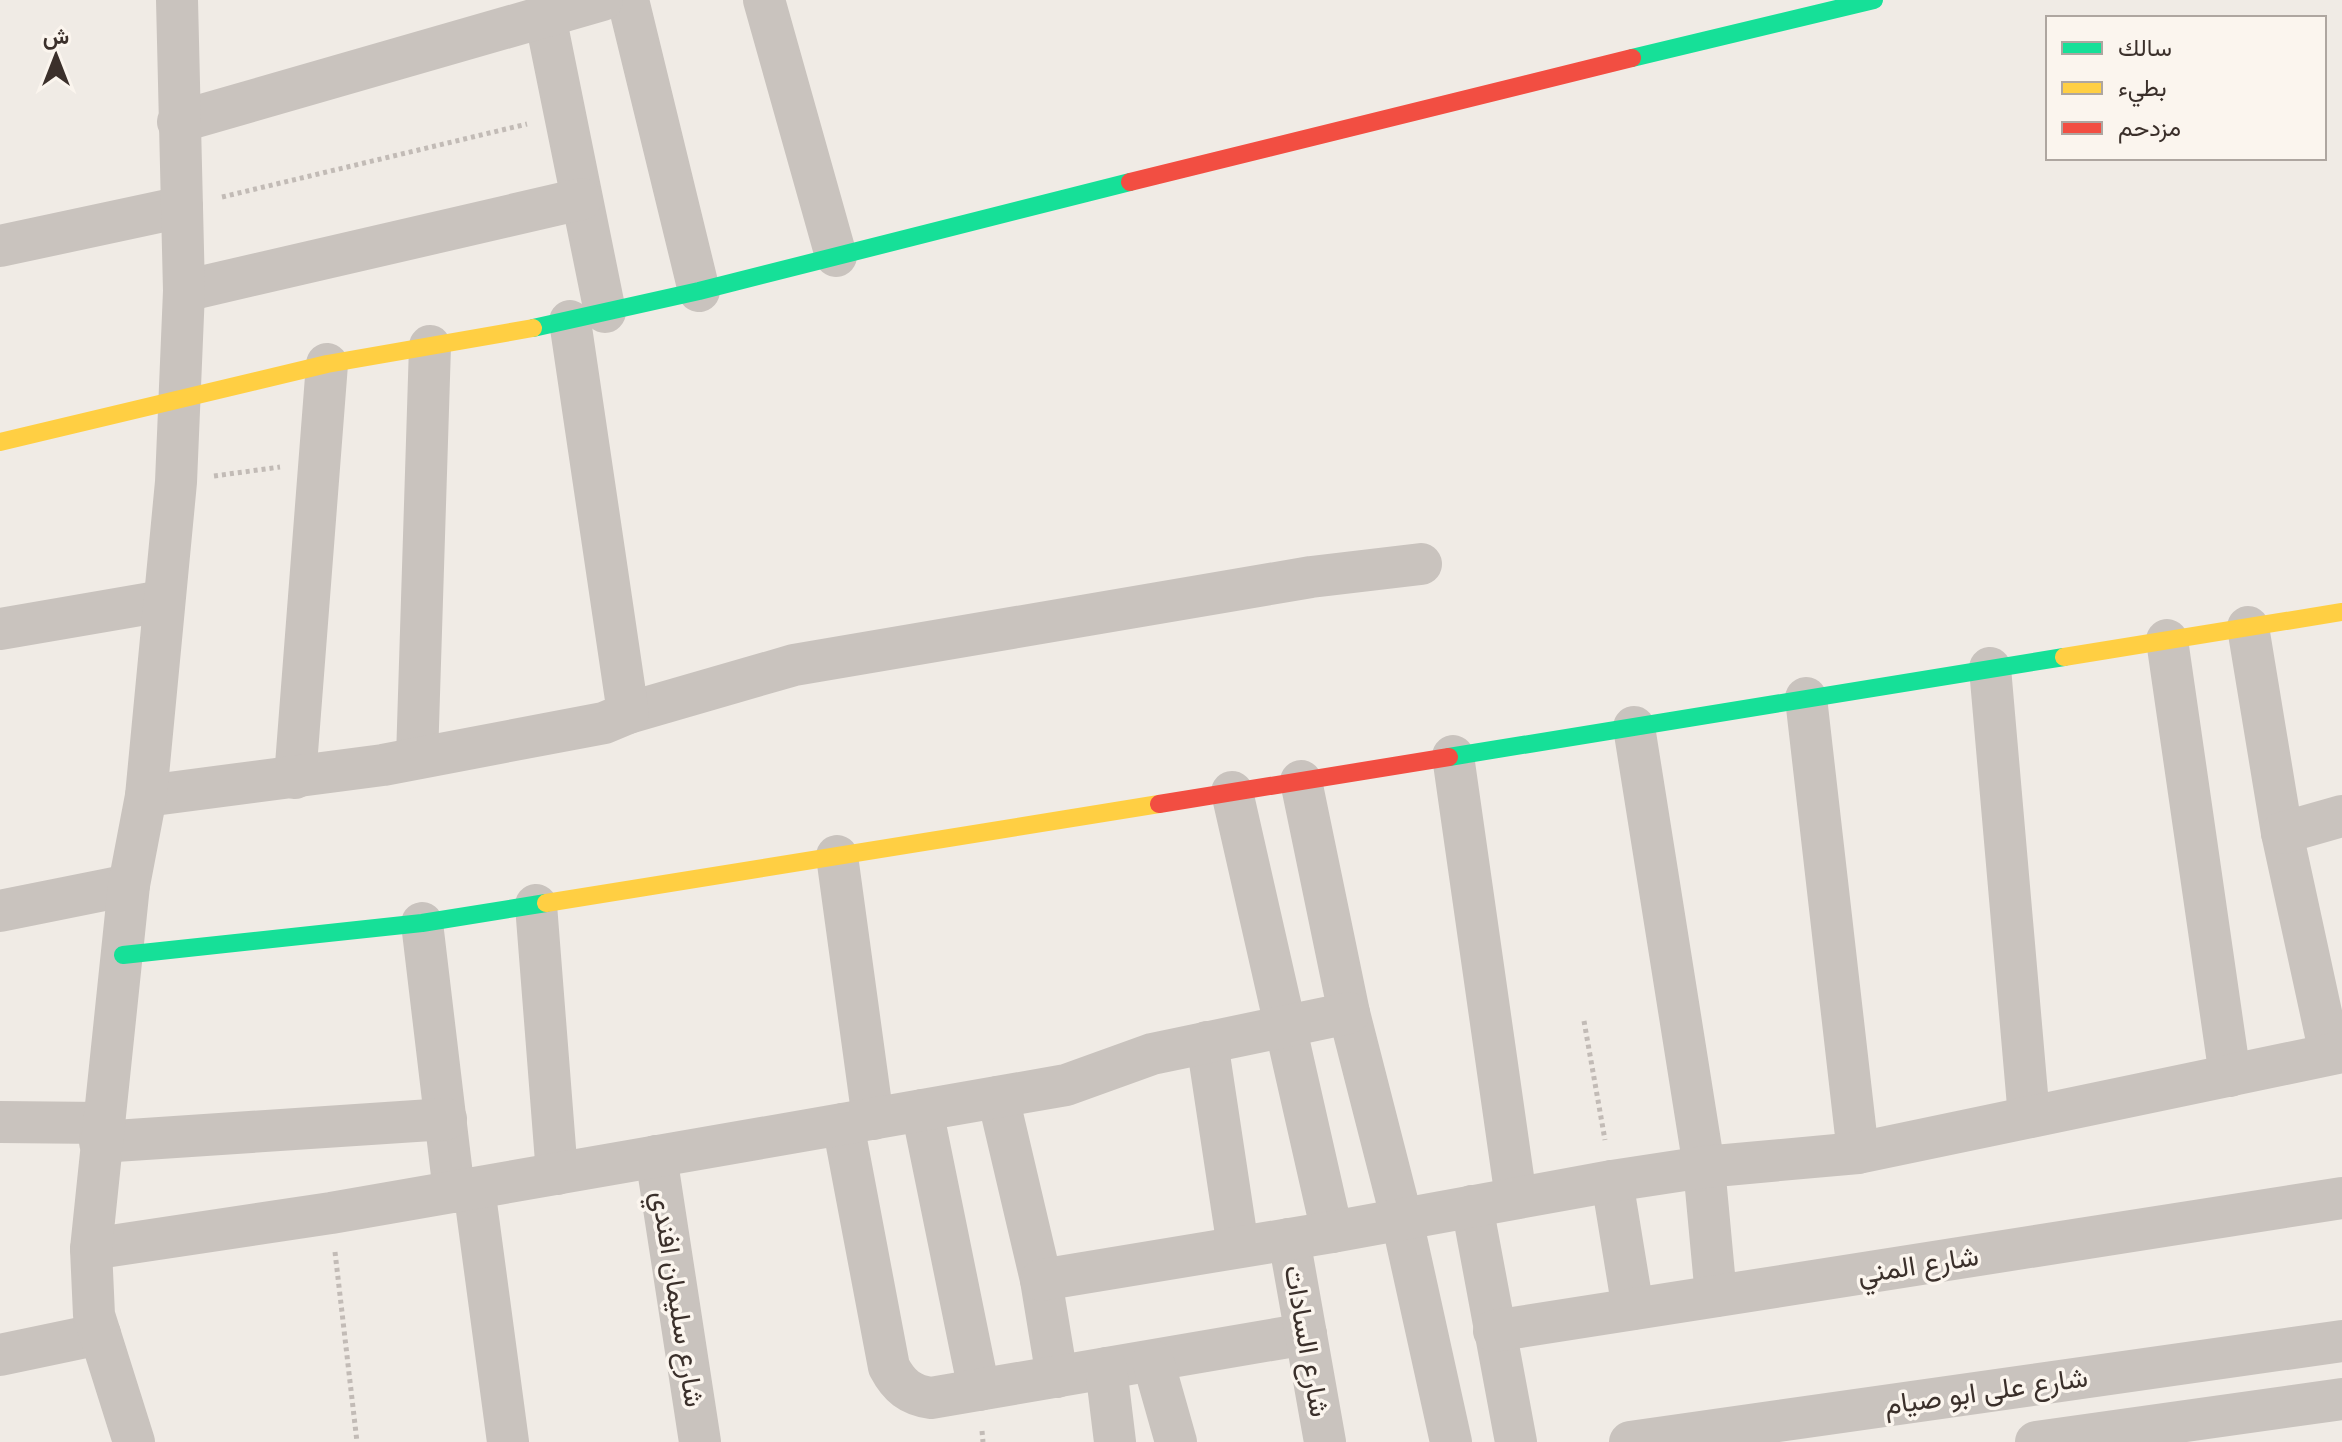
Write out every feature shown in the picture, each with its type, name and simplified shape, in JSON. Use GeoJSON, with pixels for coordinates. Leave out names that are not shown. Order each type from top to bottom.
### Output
{"type":"FeatureCollection","features":[{"type":"Feature","properties":{"kind":"street"},"geometry":{"type":"LineString","coordinates":[[134,1442],[100,1334],[90,1278],[101,1132],[129,885],[146,796],[176,482],[184,291],[177,0]]}},
{"type":"Feature","properties":{"kind":"street"},"geometry":{"type":"LineString","coordinates":[[178,122],[602,0]]}},
{"type":"Feature","properties":{"kind":"street"},"geometry":{"type":"LineString","coordinates":[[628,0],[699,291]]}},
{"type":"Feature","properties":{"kind":"street"},"geometry":{"type":"LineString","coordinates":[[764,0],[836,256]]}},
{"type":"Feature","properties":{"kind":"street"},"geometry":{"type":"LineString","coordinates":[[0,442],[327,364],[587,316],[699,291],[1377,119],[1874,0]]}},
{"type":"Feature","properties":{"kind":"street"},"geometry":{"type":"LineString","coordinates":[[545,16],[581,199],[587,316],[628,713]]}},
{"type":"Feature","properties":{"kind":"street"},"geometry":{"type":"LineString","coordinates":[[184,291],[581,199]]}},
{"type":"Feature","properties":{"kind":"street"},"geometry":{"type":"LineString","coordinates":[[0,246],[182,207]]}},
{"type":"Feature","properties":{"kind":"street"},"geometry":{"type":"LineString","coordinates":[[417,758],[430,346]]}},
{"type":"Feature","properties":{"kind":"street"},"geometry":{"type":"LineString","coordinates":[[295,778],[327,364]]}},
{"type":"Feature","properties":{"kind":"street"},"geometry":{"type":"LineString","coordinates":[[146,796],[295,778],[604,723],[628,713],[794,665],[1311,577],[1421,564]]}},
{"type":"Feature","properties":{"kind":"street"},"geometry":{"type":"LineString","coordinates":[[0,629],[163,601]]}},
{"type":"Feature","properties":{"kind":"street"},"geometry":{"type":"LineString","coordinates":[[123,955],[422,923],[2342,612]]}},
{"type":"Feature","properties":{"kind":"street"},"geometry":{"type":"LineString","coordinates":[[1041,1280],[1402,1220],[1612,1181],[1704,1167],[1858,1153],[2336,1053],[2282,833],[2248,627]]}},
{"type":"Feature","properties":{"kind":"street"},"geometry":{"type":"LineString","coordinates":[[2167,640],[2230,1076]]}},
{"type":"Feature","properties":{"kind":"street"},"geometry":{"type":"LineString","coordinates":[[1990,668],[2029,1117]]}},
{"type":"Feature","properties":{"kind":"street"},"geometry":{"type":"LineString","coordinates":[[1806,698],[1858,1153]]}},
{"type":"Feature","properties":{"kind":"street"},"geometry":{"type":"LineString","coordinates":[[1634,727],[1704,1167],[1716,1296]]}},
{"type":"Feature","properties":{"kind":"street"},"geometry":{"type":"LineString","coordinates":[[1453,756],[1516,1198]]}},
{"type":"Feature","properties":{"kind":"street"},"geometry":{"type":"LineString","coordinates":[[1301,781],[1349,1013],[1402,1220],[1451,1442]]}},
{"type":"Feature","properties":{"kind":"street"},"geometry":{"type":"LineString","coordinates":[[1232,792],[1332,1232]]}},
{"type":"Feature","properties":{"kind":"street"},"geometry":{"type":"LineString","coordinates":[[2282,833],[2342,816]]}},
{"type":"Feature","properties":{"kind":"street"},"geometry":{"type":"LineString","coordinates":[[837,856],[858,1121],[885,1353],[895,1380],[918,1396],[931,1398],[1306,1334]]}},
{"type":"Feature","properties":{"kind":"street"},"geometry":{"type":"LineString","coordinates":[[0,911],[129,885]]}},
{"type":"Feature","properties":{"kind":"street"},"geometry":{"type":"LineString","coordinates":[[536,905],[557,1174]]}},
{"type":"Feature","properties":{"kind":"street"},"geometry":{"type":"LineString","coordinates":[[422,923],[446,1119],[464,1190],[508,1442]]}},
{"type":"Feature","properties":{"kind":"street"},"geometry":{"type":"LineString","coordinates":[[91,1249],[331,1213],[1066,1085],[1152,1054],[1349,1013]]}},
{"type":"Feature","properties":{"kind":"street"},"geometry":{"type":"LineString","coordinates":[[1207,1042],[1238,1247]]}},
{"type":"Feature","properties":{"kind":"street"},"geometry":{"type":"LineString","coordinates":[[998,1097],[1041,1280],[1057,1377]]}},
{"type":"Feature","properties":{"kind":"street"},"geometry":{"type":"LineString","coordinates":[[922,1110],[979,1390]]}},
{"type":"Feature","properties":{"kind":"street"},"geometry":{"type":"LineString","coordinates":[[0,1122],[101,1132],[446,1119]]}},
{"type":"Feature","properties":{"kind":"street","name":"شارع سليمان افندي"},"geometry":{"type":"LineString","coordinates":[[656,1156],[700,1442]]}},
{"type":"Feature","properties":{"kind":"street"},"geometry":{"type":"LineString","coordinates":[[1612,1181],[1633,1309]]}},
{"type":"Feature","properties":{"kind":"street","name":"شارع المني"},"geometry":{"type":"LineString","coordinates":[[1494,1331],[2342,1198]]}},
{"type":"Feature","properties":{"kind":"street"},"geometry":{"type":"LineString","coordinates":[[1472,1206],[1516,1442]]}},
{"type":"Feature","properties":{"kind":"street","name":"شارع السادات"},"geometry":{"type":"LineString","coordinates":[[1289,1239],[1325,1442]]}},
{"type":"Feature","properties":{"kind":"street"},"geometry":{"type":"LineString","coordinates":[[0,1355],[100,1334]]}},
{"type":"Feature","properties":{"kind":"street","name":"شارع على ابو صيام"},"geometry":{"type":"LineString","coordinates":[[1630,1442],[1844,1427],[2342,1341]]}},
{"type":"Feature","properties":{"kind":"street"},"geometry":{"type":"LineString","coordinates":[[1153,1361],[1176,1442]]}},
{"type":"Feature","properties":{"kind":"street"},"geometry":{"type":"LineString","coordinates":[[1106,1368],[1115,1442]]}},
{"type":"Feature","properties":{"kind":"street"},"geometry":{"type":"LineString","coordinates":[[2036,1442],[2342,1399]]}},
{"type":"Feature","properties":{"kind":"path"},"geometry":{"type":"LineString","coordinates":[[182,207],[566,115]]}},
{"type":"Feature","properties":{"kind":"path"},"geometry":{"type":"LineString","coordinates":[[176,482],[320,461]]}},
{"type":"Feature","properties":{"kind":"path"},"geometry":{"type":"LineString","coordinates":[[1584,1021],[1612,1181]]}},
{"type":"Feature","properties":{"kind":"path"},"geometry":{"type":"LineString","coordinates":[[331,1213],[357,1442]]}},
{"type":"Feature","properties":{"kind":"traffic: fast"},"geometry":{"type":"LineString","coordinates":[[1632,58],[1874,0]]}},
{"type":"Feature","properties":{"kind":"traffic: fast"},"geometry":{"type":"LineString","coordinates":[[533,328],[699,291],[1130,182]]}},
{"type":"Feature","properties":{"kind":"traffic: fast"},"geometry":{"type":"LineString","coordinates":[[1449,757],[2064,657]]}},
{"type":"Feature","properties":{"kind":"traffic: fast"},"geometry":{"type":"LineString","coordinates":[[123,955],[422,923],[546,903]]}},
{"type":"Feature","properties":{"kind":"traffic: slow"},"geometry":{"type":"LineString","coordinates":[[0,442],[327,364],[533,328]]}},
{"type":"Feature","properties":{"kind":"traffic: slow"},"geometry":{"type":"LineString","coordinates":[[2064,657],[2342,612]]}},
{"type":"Feature","properties":{"kind":"traffic: slow"},"geometry":{"type":"LineString","coordinates":[[546,903],[1159,804]]}},
{"type":"Feature","properties":{"kind":"traffic: jam"},"geometry":{"type":"LineString","coordinates":[[1130,182],[1632,58]]}},
{"type":"Feature","properties":{"kind":"traffic: jam"},"geometry":{"type":"LineString","coordinates":[[1159,804],[1449,757]]}}]}
